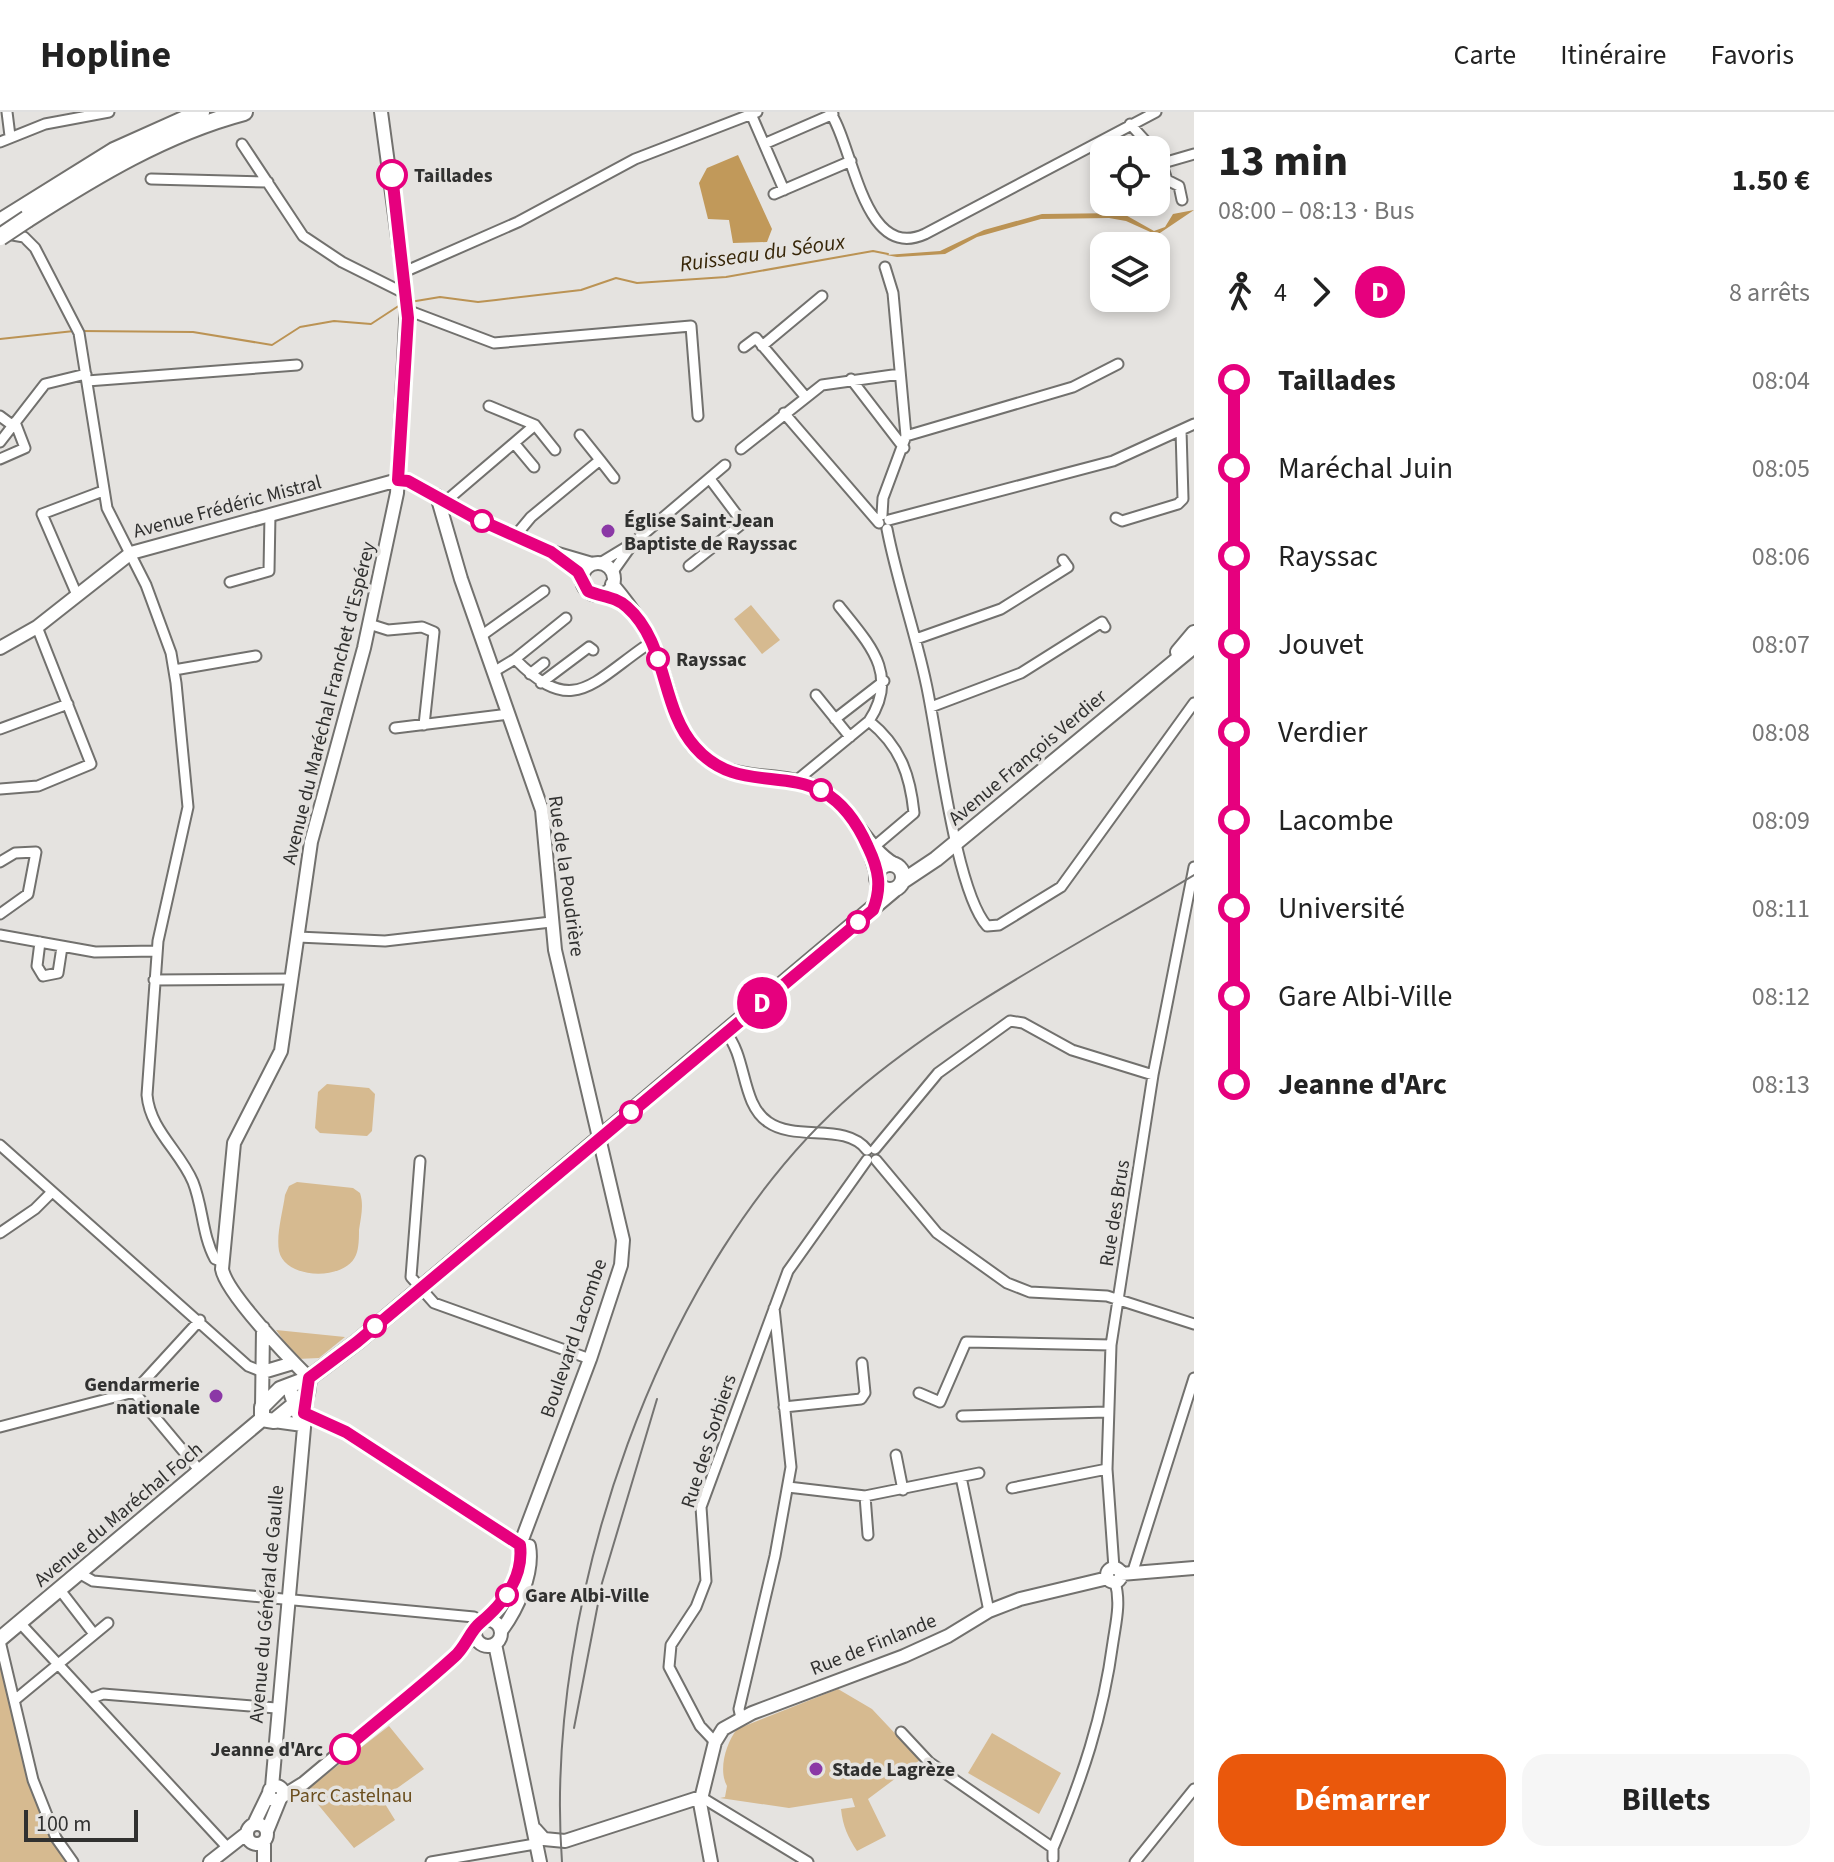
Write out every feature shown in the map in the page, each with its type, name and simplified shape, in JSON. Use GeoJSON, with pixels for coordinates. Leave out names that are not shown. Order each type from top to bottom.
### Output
{"type":"FeatureCollection","features":[{"type":"Feature","properties":{"kind":"highway"},"geometry":{"type":"LineString","coordinates":[[2,228],[114,151],[201,112]]}},
{"type":"Feature","properties":{"kind":"highway"},"geometry":{"type":"LineString","coordinates":[[2,228],[27,219],[121,161],[178,135],[244,112]]}},
{"type":"Feature","properties":{"kind":"main road","name":"Avenue François Verdier"},"geometry":{"type":"LineString","coordinates":[[1165,668],[1194,633]]}},
{"type":"Feature","properties":{"kind":"main road","name":"Avenue François Verdier"},"geometry":{"type":"LineString","coordinates":[[895,877],[956,842],[1194,646]]}},
{"type":"Feature","properties":{"kind":"main road"},"geometry":{"type":"LineString","coordinates":[[266,1415],[288,1384],[309,1378],[873,910],[895,877]]}},
{"type":"Feature","properties":{"kind":"main road"},"geometry":{"type":"LineString","coordinates":[[302,1409],[309,1378]]}},
{"type":"Feature","properties":{"kind":"main road"},"geometry":{"type":"LineString","coordinates":[[288,1384],[302,1409]]}},
{"type":"Feature","properties":{"kind":"main road"},"geometry":{"type":"LineString","coordinates":[[266,1415],[302,1409]]}},
{"type":"Feature","properties":{"kind":"main road","name":"Avenue du Maréchal Foch"},"geometry":{"type":"LineString","coordinates":[[0,1640],[266,1415]]}},
{"type":"Feature","properties":{"kind":"street"},"geometry":{"type":"LineString","coordinates":[[7,112],[10,136]]}},
{"type":"Feature","properties":{"kind":"street"},"geometry":{"type":"LineString","coordinates":[[0,142],[45,124],[109,112]]}},
{"type":"Feature","properties":{"kind":"street","name":"Avenue du Maréchal Franchet d'Espérey"},"geometry":{"type":"LineString","coordinates":[[309,1378],[263,1328],[223,1276],[223,1262],[234,1143],[281,1051],[311,842],[369,624],[390,536],[398,480],[407,302],[381,112]]}},
{"type":"Feature","properties":{"kind":"street"},"geometry":{"type":"LineString","coordinates":[[764,144],[832,113],[872,218],[879,227],[897,238],[913,238],[1156,112]]}},
{"type":"Feature","properties":{"kind":"street"},"geometry":{"type":"LineString","coordinates":[[404,272],[518,222],[635,159],[754,113],[784,190]]}},
{"type":"Feature","properties":{"kind":"street"},"geometry":{"type":"LineString","coordinates":[[1130,124],[1141,136]]}},
{"type":"Feature","properties":{"kind":"street"},"geometry":{"type":"LineString","coordinates":[[242,144],[303,236],[407,302],[494,343],[691,326],[698,416]]}},
{"type":"Feature","properties":{"kind":"street"},"geometry":{"type":"LineString","coordinates":[[1170,161],[1194,154]]}},
{"type":"Feature","properties":{"kind":"street"},"geometry":{"type":"LineString","coordinates":[[774,194],[851,161]]}},
{"type":"Feature","properties":{"kind":"street"},"geometry":{"type":"LineString","coordinates":[[151,179],[268,182]]}},
{"type":"Feature","properties":{"kind":"street"},"geometry":{"type":"LineString","coordinates":[[1170,182],[1179,186],[1182,200]]}},
{"type":"Feature","properties":{"kind":"street"},"geometry":{"type":"LineString","coordinates":[[2,228],[31,243],[79,332],[107,508],[158,614],[174,670],[188,807],[157,951],[146,1078],[148,1111],[194,1184],[208,1246],[215,1259],[223,1262]]}},
{"type":"Feature","properties":{"kind":"street"},"geometry":{"type":"LineString","coordinates":[[885,267],[893,293],[906,436],[883,498],[884,522],[916,639],[956,842],[979,914],[987,926],[999,925],[1061,887],[1194,703]]}},
{"type":"Feature","properties":{"kind":"street"},"geometry":{"type":"LineString","coordinates":[[762,346],[822,296]]}},
{"type":"Feature","properties":{"kind":"street"},"geometry":{"type":"LineString","coordinates":[[744,347],[756,338],[804,395]]}},
{"type":"Feature","properties":{"kind":"street"},"geometry":{"type":"LineString","coordinates":[[906,436],[1073,387],[1118,364]]}},
{"type":"Feature","properties":{"kind":"street"},"geometry":{"type":"LineString","coordinates":[[0,442],[45,384],[87,378],[297,365]]}},
{"type":"Feature","properties":{"kind":"street"},"geometry":{"type":"LineString","coordinates":[[741,449],[804,395],[822,385],[900,374]]}},
{"type":"Feature","properties":{"kind":"street"},"geometry":{"type":"LineString","coordinates":[[851,379],[904,448]]}},
{"type":"Feature","properties":{"kind":"street"},"geometry":{"type":"LineString","coordinates":[[489,406],[535,425],[555,450]]}},
{"type":"Feature","properties":{"kind":"street"},"geometry":{"type":"LineString","coordinates":[[784,413],[884,522]]}},
{"type":"Feature","properties":{"kind":"street"},"geometry":{"type":"LineString","coordinates":[[0,416],[14,424],[25,448],[0,459]]}},
{"type":"Feature","properties":{"kind":"street"},"geometry":{"type":"LineString","coordinates":[[884,522],[1113,461],[1194,424]]}},
{"type":"Feature","properties":{"kind":"street"},"geometry":{"type":"LineString","coordinates":[[442,499],[535,425]]}},
{"type":"Feature","properties":{"kind":"street"},"geometry":{"type":"LineString","coordinates":[[1116,518],[1122,521],[1178,504],[1183,499],[1181,430]]}},
{"type":"Feature","properties":{"kind":"street"},"geometry":{"type":"LineString","coordinates":[[580,435],[614,478]]}},
{"type":"Feature","properties":{"kind":"street"},"geometry":{"type":"LineString","coordinates":[[514,443],[534,467]]}},
{"type":"Feature","properties":{"kind":"street"},"geometry":{"type":"LineString","coordinates":[[516,535],[531,517],[600,460]]}},
{"type":"Feature","properties":{"kind":"street"},"geometry":{"type":"LineString","coordinates":[[582,578],[596,564],[633,543],[725,465]]}},
{"type":"Feature","properties":{"kind":"street"},"geometry":{"type":"LineString","coordinates":[[689,566],[743,523],[710,479]]}},
{"type":"Feature","properties":{"kind":"street"},"geometry":{"type":"LineString","coordinates":[[398,480],[551,552],[596,564],[612,578],[652,645],[680,726],[706,759],[724,769],[755,778],[796,781],[828,794],[875,846],[895,877]]}},
{"type":"Feature","properties":{"kind":"street","name":"Avenue Frédéric Mistral"},"geometry":{"type":"LineString","coordinates":[[0,648],[37,627],[131,553],[398,480]]}},
{"type":"Feature","properties":{"kind":"street"},"geometry":{"type":"LineString","coordinates":[[77,595],[42,514],[103,491]]}},
{"type":"Feature","properties":{"kind":"street","name":"Rue de la Poudrière"},"geometry":{"type":"LineString","coordinates":[[442,499],[448,532],[481,636],[542,810],[551,922],[598,1140]]}},
{"type":"Feature","properties":{"kind":"street"},"geometry":{"type":"LineString","coordinates":[[448,532],[462,510]]}},
{"type":"Feature","properties":{"kind":"street"},"geometry":{"type":"LineString","coordinates":[[230,582],[269,571],[270,514]]}},
{"type":"Feature","properties":{"kind":"street"},"geometry":{"type":"LineString","coordinates":[[602,594],[633,543]]}},
{"type":"Feature","properties":{"kind":"street"},"geometry":{"type":"LineString","coordinates":[[551,552],[582,578],[588,591],[602,594],[627,607]]}},
{"type":"Feature","properties":{"kind":"street"},"geometry":{"type":"LineString","coordinates":[[916,639],[1001,609],[1068,567],[1063,560]]}},
{"type":"Feature","properties":{"kind":"street"},"geometry":{"type":"LineString","coordinates":[[481,636],[544,591]]}},
{"type":"Feature","properties":{"kind":"street"},"geometry":{"type":"LineString","coordinates":[[796,781],[869,721],[880,701],[884,681],[876,657],[839,606]]}},
{"type":"Feature","properties":{"kind":"street"},"geometry":{"type":"LineString","coordinates":[[495,671],[566,618]]}},
{"type":"Feature","properties":{"kind":"street"},"geometry":{"type":"LineString","coordinates":[[931,707],[1021,673],[1102,622],[1105,627]]}},
{"type":"Feature","properties":{"kind":"street"},"geometry":{"type":"LineString","coordinates":[[369,624],[388,630],[422,627],[434,632],[424,725]]}},
{"type":"Feature","properties":{"kind":"street"},"geometry":{"type":"LineString","coordinates":[[0,789],[38,786],[91,764],[37,627]]}},
{"type":"Feature","properties":{"kind":"street"},"geometry":{"type":"LineString","coordinates":[[515,659],[541,683],[561,691],[592,687],[629,657],[652,645]]}},
{"type":"Feature","properties":{"kind":"street"},"geometry":{"type":"LineString","coordinates":[[541,683],[589,647],[593,650]]}},
{"type":"Feature","properties":{"kind":"street"},"geometry":{"type":"LineString","coordinates":[[174,670],[256,656]]}},
{"type":"Feature","properties":{"kind":"street"},"geometry":{"type":"LineString","coordinates":[[530,674],[544,663]]}},
{"type":"Feature","properties":{"kind":"street"},"geometry":{"type":"LineString","coordinates":[[835,719],[884,681]]}},
{"type":"Feature","properties":{"kind":"street"},"geometry":{"type":"LineString","coordinates":[[816,695],[850,737]]}},
{"type":"Feature","properties":{"kind":"street"},"geometry":{"type":"LineString","coordinates":[[0,729],[68,704]]}},
{"type":"Feature","properties":{"kind":"street"},"geometry":{"type":"LineString","coordinates":[[395,728],[509,714]]}},
{"type":"Feature","properties":{"kind":"street"},"geometry":{"type":"LineString","coordinates":[[869,721],[887,737],[904,762],[914,813],[875,846]]}},
{"type":"Feature","properties":{"kind":"street"},"geometry":{"type":"LineString","coordinates":[[862,831],[895,877]]}},
{"type":"Feature","properties":{"kind":"street"},"geometry":{"type":"LineString","coordinates":[[0,862],[15,853],[36,852],[28,894],[0,914]]}},
{"type":"Feature","properties":{"kind":"street","name":"Rue des Brus"},"geometry":{"type":"LineString","coordinates":[[1053,1848],[1087,1766],[1108,1681],[1119,1603],[1107,1469],[1112,1298],[1194,867]]}},
{"type":"Feature","properties":{"kind":"street"},"geometry":{"type":"LineString","coordinates":[[298,937],[385,941],[551,922]]}},
{"type":"Feature","properties":{"kind":"street"},"geometry":{"type":"LineString","coordinates":[[0,935],[95,952],[157,951]]}},
{"type":"Feature","properties":{"kind":"street"},"geometry":{"type":"LineString","coordinates":[[40,942],[37,972],[43,976],[58,973],[62,947]]}},
{"type":"Feature","properties":{"kind":"street"},"geometry":{"type":"LineString","coordinates":[[154,980],[292,979]]}},
{"type":"Feature","properties":{"kind":"street","name":"Rue des Sorbiers"},"geometry":{"type":"LineString","coordinates":[[715,1742],[700,1726],[674,1682],[668,1657],[676,1634],[696,1607],[704,1589],[707,1568],[701,1507],[788,1271],[871,1154],[938,1073],[1010,1021],[1023,1023],[1072,1050],[1153,1075]]}},
{"type":"Feature","properties":{"kind":"street"},"geometry":{"type":"LineString","coordinates":[[726,1033],[743,1068],[756,1109],[768,1123],[790,1131],[856,1139],[937,1233],[1007,1283],[1030,1292],[1112,1298],[1194,1324]]}},
{"type":"Feature","properties":{"kind":"street","name":"Boulevard Lacombe"},"geometry":{"type":"LineString","coordinates":[[457,1655],[506,1599],[522,1559],[520,1545],[590,1359],[623,1252],[598,1140]]}},
{"type":"Feature","properties":{"kind":"street"},"geometry":{"type":"LineString","coordinates":[[0,1145],[200,1320],[248,1366],[263,1372],[293,1363]]}},
{"type":"Feature","properties":{"kind":"street"},"geometry":{"type":"LineString","coordinates":[[420,1161],[411,1277],[419,1288],[434,1303],[590,1359]]}},
{"type":"Feature","properties":{"kind":"street"},"geometry":{"type":"LineString","coordinates":[[0,1233],[35,1209],[52,1192]]}},
{"type":"Feature","properties":{"kind":"street"},"geometry":{"type":"LineString","coordinates":[[741,1718],[739,1709],[791,1467],[774,1306]]}},
{"type":"Feature","properties":{"kind":"street"},"geometry":{"type":"LineString","coordinates":[[0,1427],[134,1392],[200,1320]]}},
{"type":"Feature","properties":{"kind":"street"},"geometry":{"type":"LineString","coordinates":[[263,1328],[266,1415],[302,1409],[332,1428],[346,1432],[520,1545],[529,1546],[531,1558],[516,1606],[492,1645],[457,1655],[304,1783],[276,1794]]}},
{"type":"Feature","properties":{"kind":"street"},"geometry":{"type":"LineString","coordinates":[[762,1335],[769,1333],[777,1338]]}},
{"type":"Feature","properties":{"kind":"street"},"geometry":{"type":"LineString","coordinates":[[919,1393],[940,1402],[966,1342],[1111,1345]]}},
{"type":"Feature","properties":{"kind":"street"},"geometry":{"type":"LineString","coordinates":[[784,1407],[861,1399],[865,1393],[862,1363]]}},
{"type":"Feature","properties":{"kind":"street"},"geometry":{"type":"LineString","coordinates":[[1118,1575],[1194,1378]]}},
{"type":"Feature","properties":{"kind":"street"},"geometry":{"type":"LineString","coordinates":[[134,1392],[200,1471]]}},
{"type":"Feature","properties":{"kind":"street","name":"Avenue du Général de Gaulle"},"geometry":{"type":"LineString","coordinates":[[263,1839],[276,1794],[276,1708],[302,1409]]}},
{"type":"Feature","properties":{"kind":"street"},"geometry":{"type":"LineString","coordinates":[[962,1416],[1107,1412]]}},
{"type":"Feature","properties":{"kind":"street"},"geometry":{"type":"LineString","coordinates":[[896,1455],[903,1490]]}},
{"type":"Feature","properties":{"kind":"street"},"geometry":{"type":"LineString","coordinates":[[1012,1488],[1107,1469]]}},
{"type":"Feature","properties":{"kind":"street"},"geometry":{"type":"LineString","coordinates":[[788,1487],[865,1496],[979,1473]]}},
{"type":"Feature","properties":{"kind":"street"},"geometry":{"type":"LineString","coordinates":[[961,1477],[989,1611]]}},
{"type":"Feature","properties":{"kind":"street"},"geometry":{"type":"LineString","coordinates":[[865,1496],[868,1535]]}},
{"type":"Feature","properties":{"kind":"street","name":"Rue de Finlande"},"geometry":{"type":"LineString","coordinates":[[715,1742],[723,1729],[741,1718],[904,1656],[948,1636],[989,1611],[1020,1599],[1118,1575],[1194,1568]]}},
{"type":"Feature","properties":{"kind":"street"},"geometry":{"type":"LineString","coordinates":[[79,1573],[93,1581],[474,1617],[481,1624]]}},
{"type":"Feature","properties":{"kind":"street"},"geometry":{"type":"LineString","coordinates":[[60,1590],[94,1634]]}},
{"type":"Feature","properties":{"kind":"street"},"geometry":{"type":"LineString","coordinates":[[481,1624],[495,1622],[501,1631]]}},
{"type":"Feature","properties":{"kind":"street"},"geometry":{"type":"LineString","coordinates":[[20,1623],[227,1847]]}},
{"type":"Feature","properties":{"kind":"street"},"geometry":{"type":"LineString","coordinates":[[16,1699],[108,1623]]}},
{"type":"Feature","properties":{"kind":"street"},"geometry":{"type":"LineString","coordinates":[[481,1624],[479,1642],[492,1645]]}},
{"type":"Feature","properties":{"kind":"street"},"geometry":{"type":"LineString","coordinates":[[0,1640],[33,1780],[56,1838],[73,1862]]}},
{"type":"Feature","properties":{"kind":"street"},"geometry":{"type":"LineString","coordinates":[[492,1645],[540,1862]]}},
{"type":"Feature","properties":{"kind":"street"},"geometry":{"type":"LineString","coordinates":[[90,1699],[103,1694],[276,1708]]}},
{"type":"Feature","properties":{"kind":"street"},"geometry":{"type":"LineString","coordinates":[[901,1732],[929,1762],[1053,1848],[1051,1861]]}},
{"type":"Feature","properties":{"kind":"street"},"geometry":{"type":"LineString","coordinates":[[711,1862],[701,1797],[715,1742]]}},
{"type":"Feature","properties":{"kind":"street"},"geometry":{"type":"LineString","coordinates":[[1135,1862],[1194,1789]]}},
{"type":"Feature","properties":{"kind":"street","name":"Avenue du Général de Gaulle"},"geometry":{"type":"LineString","coordinates":[[250,1828],[276,1794]]}},
{"type":"Feature","properties":{"kind":"street"},"geometry":{"type":"LineString","coordinates":[[535,1829],[544,1839],[565,1841],[701,1797],[808,1862]]}},
{"type":"Feature","properties":{"kind":"street"},"geometry":{"type":"LineString","coordinates":[[210,1862],[250,1828]]}},
{"type":"Feature","properties":{"kind":"street"},"geometry":{"type":"LineString","coordinates":[[250,1828],[263,1839]]}},
{"type":"Feature","properties":{"kind":"street"},"geometry":{"type":"LineString","coordinates":[[250,1828],[250,1841],[263,1839]]}},
{"type":"Feature","properties":{"kind":"street"},"geometry":{"type":"LineString","coordinates":[[262,1862],[263,1839]]}},
{"type":"Feature","properties":{"kind":"street"},"geometry":{"type":"LineString","coordinates":[[431,1862],[535,1844]]}},
{"type":"Feature","properties":{"kind":"green space"},"geometry":{"type":"Polygon","coordinates":[[[751,605],[780,640],[762,654],[734,619],[751,605]]]}},
{"type":"Feature","properties":{"kind":"green space"},"geometry":{"type":"Polygon","coordinates":[[[327,1084],[369,1088],[375,1094],[372,1131],[367,1136],[320,1133],[315,1128],[318,1092],[327,1084]]]}},
{"type":"Feature","properties":{"kind":"green space"},"geometry":{"type":"Polygon","coordinates":[[[297,1182],[353,1188],[360,1193],[362,1211],[357,1252],[350,1263],[341,1269],[316,1274],[292,1268],[284,1261],[278,1244],[280,1223],[285,1195],[289,1186],[297,1182]]]}},
{"type":"Feature","properties":{"kind":"green space"},"geometry":{"type":"Polygon","coordinates":[[[276,1330],[345,1337],[319,1358],[297,1359],[276,1330]]]}},
{"type":"Feature","properties":{"kind":"green space"},"geometry":{"type":"Polygon","coordinates":[[[0,1659],[33,1791],[42,1816],[68,1862],[0,1862],[0,1659]]]}},
{"type":"Feature","properties":{"kind":"green space","name":"Stade Lagrèze"},"geometry":{"type":"Polygon","coordinates":[[[838,1689],[872,1709],[920,1760],[868,1799],[886,1836],[857,1851],[846,1832],[841,1809],[855,1807],[852,1798],[789,1808],[720,1798],[725,1797],[727,1786],[723,1772],[724,1757],[737,1729],[838,1689]]]}},
{"type":"Feature","properties":{"kind":"green space","name":"Parc Castelnau"},"geometry":{"type":"Polygon","coordinates":[[[389,1726],[424,1769],[382,1799],[395,1820],[354,1848],[306,1790],[389,1726]]]}},
{"type":"Feature","properties":{"kind":"green space"},"geometry":{"type":"Polygon","coordinates":[[[992,1733],[1061,1773],[1039,1814],[968,1773],[992,1733]]]}},
{"type":"Feature","properties":{"kind":"shaded area"},"geometry":{"type":"Polygon","coordinates":[[[738,155],[772,229],[767,242],[733,243],[729,220],[708,219],[699,183],[707,168],[738,155]]]}},
{"type":"Feature","properties":{"kind":"shaded area"},"geometry":{"type":"Polygon","coordinates":[[[1194,210],[1161,232],[1150,232],[1126,221],[1109,218],[1041,219],[977,237],[945,254],[886,255],[940,251],[984,230],[1042,214],[1127,216],[1154,231],[1165,227],[1173,214],[1194,210]]]}},
{"type":"Feature","properties":{"kind":"waterway","name":"Ruisseau du Séoux"},"geometry":{"type":"LineString","coordinates":[[410,302],[440,297],[478,302],[581,290],[616,278],[637,283],[726,277],[873,251],[888,254]]}},
{"type":"Feature","properties":{"kind":"waterway","name":"Ruisseau du Séoux"},"geometry":{"type":"LineString","coordinates":[[81,331],[193,332],[272,345],[300,327],[334,321],[371,324],[400,305]]}},
{"type":"Feature","properties":{"kind":"waterway","name":"Ruisseau du Séoux"},"geometry":{"type":"LineString","coordinates":[[0,339],[74,331]]}},
{"type":"Feature","properties":{"kind":"railway"},"geometry":{"type":"LineString","coordinates":[[562,1862],[561,1762],[572,1657],[594,1550],[628,1444],[671,1342],[723,1248],[785,1163],[855,1092],[893,1061],[976,1004],[1194,875]]}},
{"type":"Feature","properties":{"kind":"railway"},"geometry":{"type":"LineString","coordinates":[[574,1728],[602,1583],[657,1399]]}},
{"type":"Feature","properties":{"kind":"bus line","name":"D"},"geometry":{"type":"LineString","coordinates":[[345,1749],[457,1655],[478,1625],[488,1620],[506,1599],[522,1559],[520,1545],[346,1432],[304,1413],[309,1378],[357,1342],[873,910],[881,886],[862,831],[845,808],[828,794],[796,781],[755,778],[724,769],[706,759],[693,746],[680,726],[652,645],[627,607],[602,594],[592,594],[584,588],[578,572],[549,551],[473,517],[408,481],[398,480],[408,318],[392,175]]}},
{"type":"Feature","properties":{"kind":"place","name":"Taillades"},"geometry":{"type":"Point","coordinates":[392,175]}},
{"type":"Feature","properties":{"kind":"place","name":"Église Saint-Jean Baptiste de Rayssac"},"geometry":{"type":"Point","coordinates":[608,531]}},
{"type":"Feature","properties":{"kind":"place","name":"Rayssac"},"geometry":{"type":"Point","coordinates":[658,659]}},
{"type":"Feature","properties":{"kind":"place","name":"Gendarmerie nationale"},"geometry":{"type":"Point","coordinates":[216,1396]}},
{"type":"Feature","properties":{"kind":"place","name":"Gare Albi-Ville"},"geometry":{"type":"Point","coordinates":[507,1595]}},
{"type":"Feature","properties":{"kind":"place","name":"Jeanne d'Arc"},"geometry":{"type":"Point","coordinates":[345,1749]}},
{"type":"Feature","properties":{"kind":"place","name":"Stade Lagrèze"},"geometry":{"type":"Point","coordinates":[816,1769]}}]}
